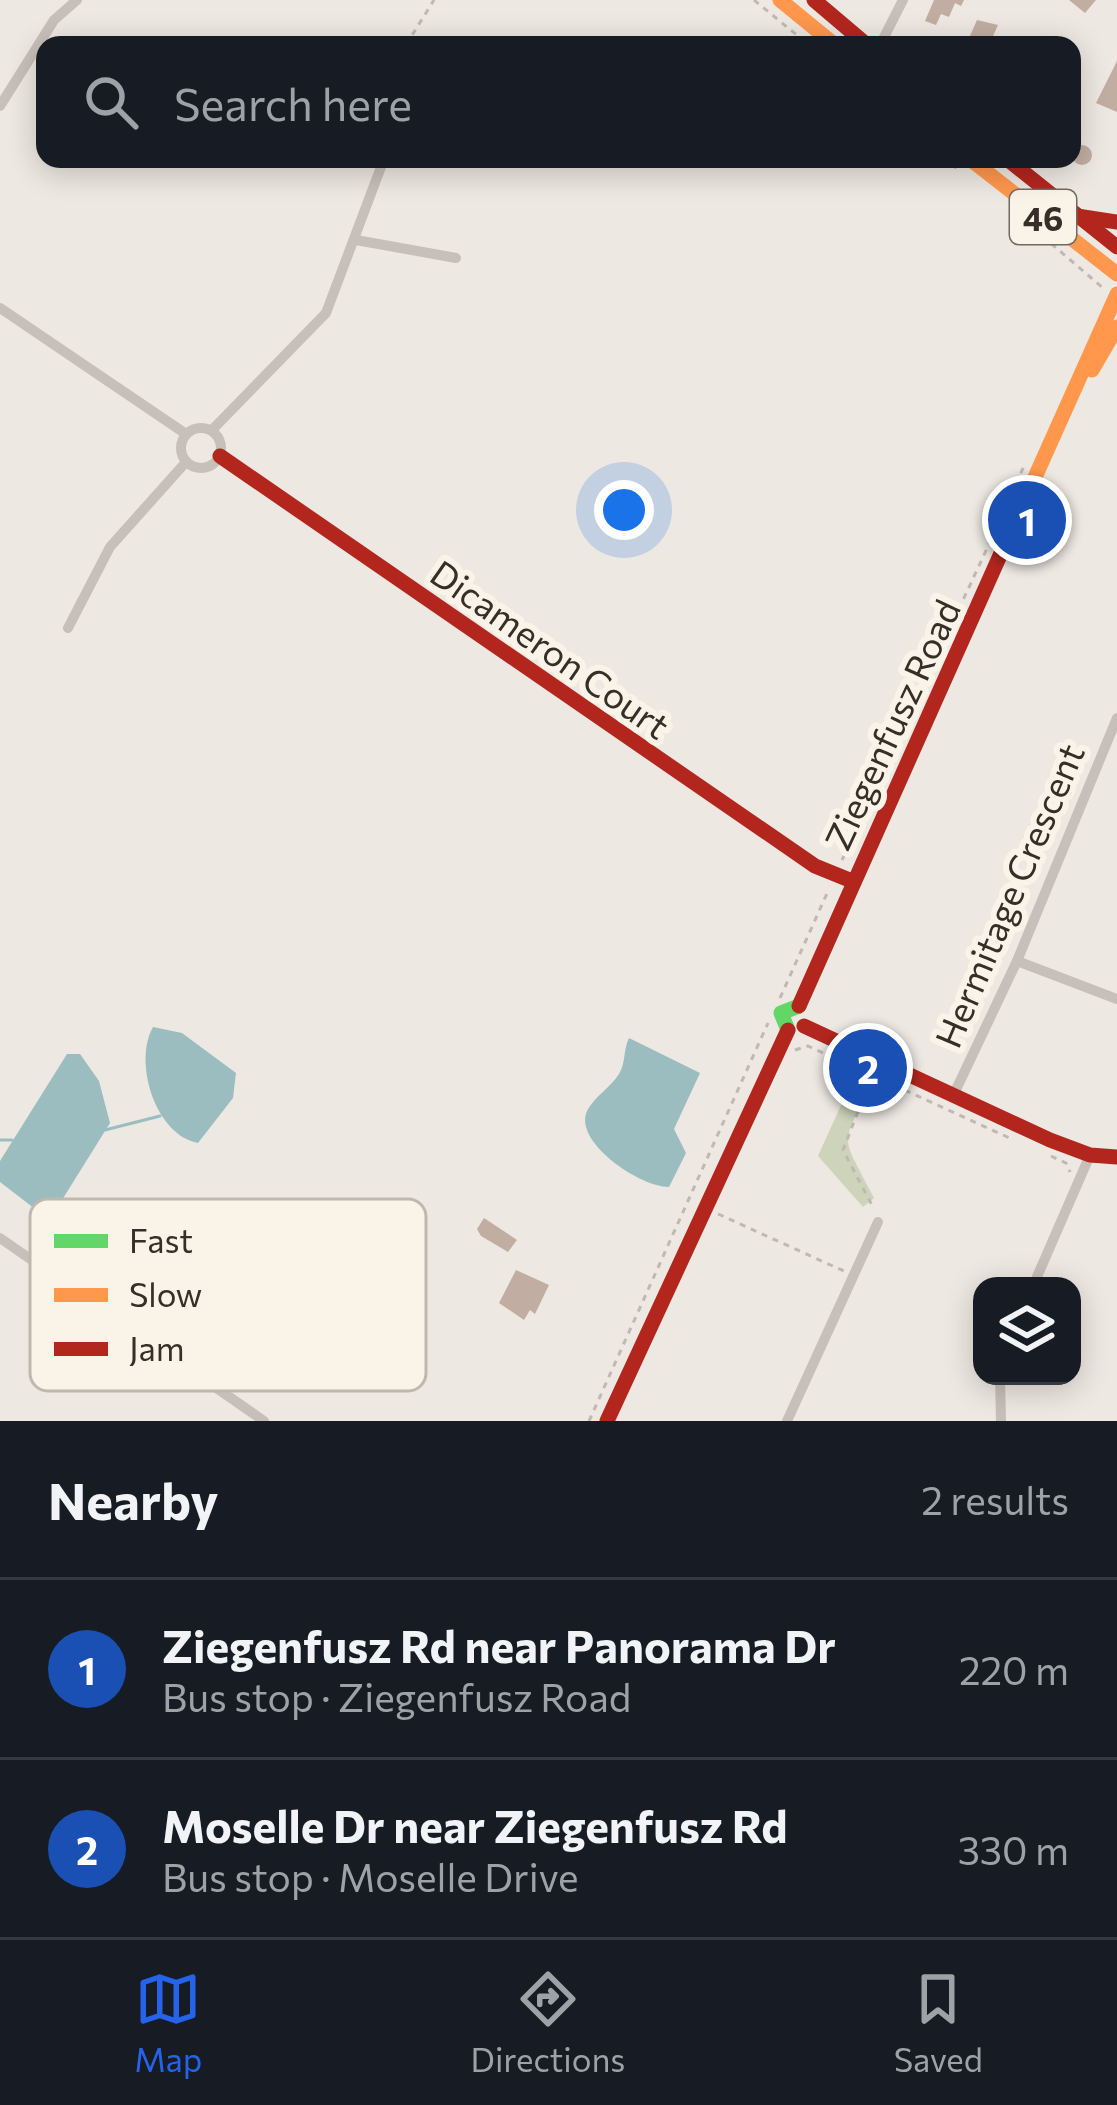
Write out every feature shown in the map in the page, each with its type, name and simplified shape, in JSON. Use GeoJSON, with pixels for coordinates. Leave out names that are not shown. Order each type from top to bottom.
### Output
{"type":"FeatureCollection","features":[{"type":"Feature","properties":{"kind":"street"},"geometry":{"type":"LineString","coordinates":[[44,36],[76,0]]}},
{"type":"Feature","properties":{"kind":"street"},"geometry":{"type":"LineString","coordinates":[[780,0],[824,36]]}},
{"type":"Feature","properties":{"kind":"street"},"geometry":{"type":"LineString","coordinates":[[814,0],[856,36]]}},
{"type":"Feature","properties":{"kind":"street"},"geometry":{"type":"LineString","coordinates":[[885,36],[903,0]]}},
{"type":"Feature","properties":{"kind":"street"},"geometry":{"type":"LineString","coordinates":[[0,106],[36,49]]}},
{"type":"Feature","properties":{"kind":"street"},"geometry":{"type":"LineString","coordinates":[[212,430],[315,329],[336,294],[381,168]]}},
{"type":"Feature","properties":{"kind":"street","name":"46"},"geometry":{"type":"LineString","coordinates":[[982,168],[1117,274]]}},
{"type":"Feature","properties":{"kind":"street","name":"46"},"geometry":{"type":"LineString","coordinates":[[1017,168],[1117,248]]}},
{"type":"Feature","properties":{"kind":"street"},"geometry":{"type":"LineString","coordinates":[[1076,215],[1117,222]]}},
{"type":"Feature","properties":{"kind":"street"},"geometry":{"type":"LineString","coordinates":[[356,241],[456,258]]}},
{"type":"Feature","properties":{"kind":"street","name":"Ziegenfusz Road"},"geometry":{"type":"LineString","coordinates":[[796,1028],[806,1016],[799,1006],[852,881],[1071,403],[1110,294]]}},
{"type":"Feature","properties":{"kind":"street"},"geometry":{"type":"LineString","coordinates":[[0,308],[186,434]]}},
{"type":"Feature","properties":{"kind":"street","name":"Ziegenfusz Road"},"geometry":{"type":"LineString","coordinates":[[1071,403],[1117,327]]}},
{"type":"Feature","properties":{"kind":"street"},"geometry":{"type":"LineString","coordinates":[[195,428],[212,430],[220,442],[220,456],[202,468],[186,462],[181,451],[186,434],[195,428]]}},
{"type":"Feature","properties":{"kind":"street","name":"Dicameron Court"},"geometry":{"type":"LineString","coordinates":[[220,456],[815,866],[852,881]]}},
{"type":"Feature","properties":{"kind":"street"},"geometry":{"type":"LineString","coordinates":[[68,628],[110,548],[186,462]]}},
{"type":"Feature","properties":{"kind":"street","name":"Hermitage Crescent"},"geometry":{"type":"LineString","coordinates":[[953,1096],[1018,961],[1117,718]]}},
{"type":"Feature","properties":{"kind":"street"},"geometry":{"type":"LineString","coordinates":[[1018,961],[1117,999]]}},
{"type":"Feature","properties":{"kind":"street"},"geometry":{"type":"LineString","coordinates":[[607,1421],[796,1028],[1090,1155],[1117,1157]]}},
{"type":"Feature","properties":{"kind":"street"},"geometry":{"type":"LineString","coordinates":[[1037,1277],[1090,1155]]}},
{"type":"Feature","properties":{"kind":"street"},"geometry":{"type":"LineString","coordinates":[[787,1421],[878,1222]]}},
{"type":"Feature","properties":{"kind":"street"},"geometry":{"type":"LineString","coordinates":[[0,1238],[30,1259]]}},
{"type":"Feature","properties":{"kind":"street"},"geometry":{"type":"LineString","coordinates":[[1000,1385],[1001,1421]]}},
{"type":"Feature","properties":{"kind":"street"},"geometry":{"type":"LineString","coordinates":[[221,1391],[264,1421]]}},
{"type":"Feature","properties":{"kind":"path"},"geometry":{"type":"LineString","coordinates":[[412,36],[434,0]]}},
{"type":"Feature","properties":{"kind":"path"},"geometry":{"type":"LineString","coordinates":[[754,0],[797,36]]}},
{"type":"Feature","properties":{"kind":"path"},"geometry":{"type":"LineString","coordinates":[[955,168],[973,179]]}},
{"type":"Feature","properties":{"kind":"path"},"geometry":{"type":"LineString","coordinates":[[1025,221],[1110,294]]}},
{"type":"Feature","properties":{"kind":"path"},"geometry":{"type":"LineString","coordinates":[[1001,518],[1025,464]]}},
{"type":"Feature","properties":{"kind":"path"},"geometry":{"type":"LineString","coordinates":[[838,867],[992,537]]}},
{"type":"Feature","properties":{"kind":"path"},"geometry":{"type":"LineString","coordinates":[[779,1000],[830,889]]}},
{"type":"Feature","properties":{"kind":"path"},"geometry":{"type":"LineString","coordinates":[[589,1421],[770,1018]]}},
{"type":"Feature","properties":{"kind":"path"},"geometry":{"type":"LineString","coordinates":[[790,1056],[799,1046],[808,1046],[1023,1144]]}},
{"type":"Feature","properties":{"kind":"path"},"geometry":{"type":"LineString","coordinates":[[872,1076],[843,1150],[878,1222]]}},
{"type":"Feature","properties":{"kind":"path"},"geometry":{"type":"LineString","coordinates":[[1044,1153],[1081,1178]]}},
{"type":"Feature","properties":{"kind":"path"},"geometry":{"type":"LineString","coordinates":[[711,1226],[716,1213],[854,1276]]}},
{"type":"Feature","properties":{"kind":"green space"},"geometry":{"type":"Polygon","coordinates":[[[857,1070],[874,1078],[848,1140],[874,1198],[863,1207],[818,1156],[857,1070]]]}},
{"type":"Feature","properties":{"kind":"water"},"geometry":{"type":"Polygon","coordinates":[[[153,1027],[182,1033],[236,1073],[233,1098],[198,1143],[170,1126],[152,1095],[146,1059],[153,1027]]]}},
{"type":"Feature","properties":{"kind":"water"},"geometry":{"type":"Polygon","coordinates":[[[629,1038],[700,1073],[674,1129],[686,1153],[669,1187],[642,1179],[612,1161],[599,1149],[585,1123],[590,1106],[621,1070],[629,1038]]]}},
{"type":"Feature","properties":{"kind":"water"},"geometry":{"type":"Polygon","coordinates":[[[67,1054],[80,1054],[99,1081],[110,1123],[63,1199],[30,1199],[30,1205],[0,1182],[0,1161],[67,1054]]]}},
{"type":"Feature","properties":{"kind":"building"},"geometry":{"type":"Polygon","coordinates":[[[934,0],[964,0],[961,6],[955,3],[949,17],[941,14],[936,25],[925,21],[934,0]]]}},
{"type":"Feature","properties":{"kind":"building"},"geometry":{"type":"Polygon","coordinates":[[[1069,0],[1096,0],[1085,13],[1069,0]]]}},
{"type":"Feature","properties":{"kind":"building"},"geometry":{"type":"Polygon","coordinates":[[[977,20],[998,25],[993,36],[970,36],[977,20]]]}},
{"type":"Feature","properties":{"kind":"building"},"geometry":{"type":"Polygon","coordinates":[[[1117,61],[1117,112],[1096,103],[1117,61]]]}},
{"type":"Feature","properties":{"kind":"building"},"geometry":{"type":"Polygon","coordinates":[[[1081,145],[1089,148],[1089,162],[1081,165],[1081,145]]]}},
{"type":"Feature","properties":{"kind":"building"},"geometry":{"type":"Polygon","coordinates":[[[484,1218],[517,1240],[508,1252],[481,1236],[477,1229],[484,1218]]]}},
{"type":"Feature","properties":{"kind":"building"},"geometry":{"type":"Polygon","coordinates":[[[516,1270],[549,1285],[535,1314],[530,1310],[524,1320],[499,1303],[516,1270]]]}},
{"type":"Feature","properties":{"kind":"waterway"},"geometry":{"type":"LineString","coordinates":[[105,1130],[160,1116]]}},
{"type":"Feature","properties":{"kind":"waterway"},"geometry":{"type":"LineString","coordinates":[[0,1140],[12,1140]]}},
{"type":"Feature","properties":{"kind":"traffic: fast"},"geometry":{"type":"LineString","coordinates":[[788,1030],[781,1013],[799,1006]]}},
{"type":"Feature","properties":{"kind":"traffic: slow"},"geometry":{"type":"LineString","coordinates":[[780,0],[824,36]]}},
{"type":"Feature","properties":{"kind":"traffic: slow"},"geometry":{"type":"LineString","coordinates":[[982,168],[1117,274]]}},
{"type":"Feature","properties":{"kind":"traffic: slow"},"geometry":{"type":"LineString","coordinates":[[1006,542],[1117,294]]}},
{"type":"Feature","properties":{"kind":"traffic: slow"},"geometry":{"type":"LineString","coordinates":[[1092,370],[1117,327]]}},
{"type":"Feature","properties":{"kind":"traffic: jam"},"geometry":{"type":"LineString","coordinates":[[814,0],[856,36]]}},
{"type":"Feature","properties":{"kind":"traffic: jam"},"geometry":{"type":"LineString","coordinates":[[1018,168],[1117,247]]}},
{"type":"Feature","properties":{"kind":"traffic: jam"},"geometry":{"type":"LineString","coordinates":[[1077,216],[1117,222]]}},
{"type":"Feature","properties":{"kind":"traffic: jam"},"geometry":{"type":"LineString","coordinates":[[220,456],[815,866],[852,881]]}},
{"type":"Feature","properties":{"kind":"traffic: jam"},"geometry":{"type":"LineString","coordinates":[[799,1006],[1006,542]]}},
{"type":"Feature","properties":{"kind":"traffic: jam"},"geometry":{"type":"LineString","coordinates":[[804,1026],[1050,1140],[1090,1155],[1117,1157]]}},
{"type":"Feature","properties":{"kind":"traffic: jam"},"geometry":{"type":"LineString","coordinates":[[607,1421],[788,1030]]}},
{"type":"Feature","properties":{"kind":"place","name":"Ziegenfusz Rd near Panorama Dr"},"geometry":{"type":"Point","coordinates":[1027,520]}},
{"type":"Feature","properties":{"kind":"place","name":"Moselle Dr near Ziegenfusz Rd"},"geometry":{"type":"Point","coordinates":[868,1068]}}]}
